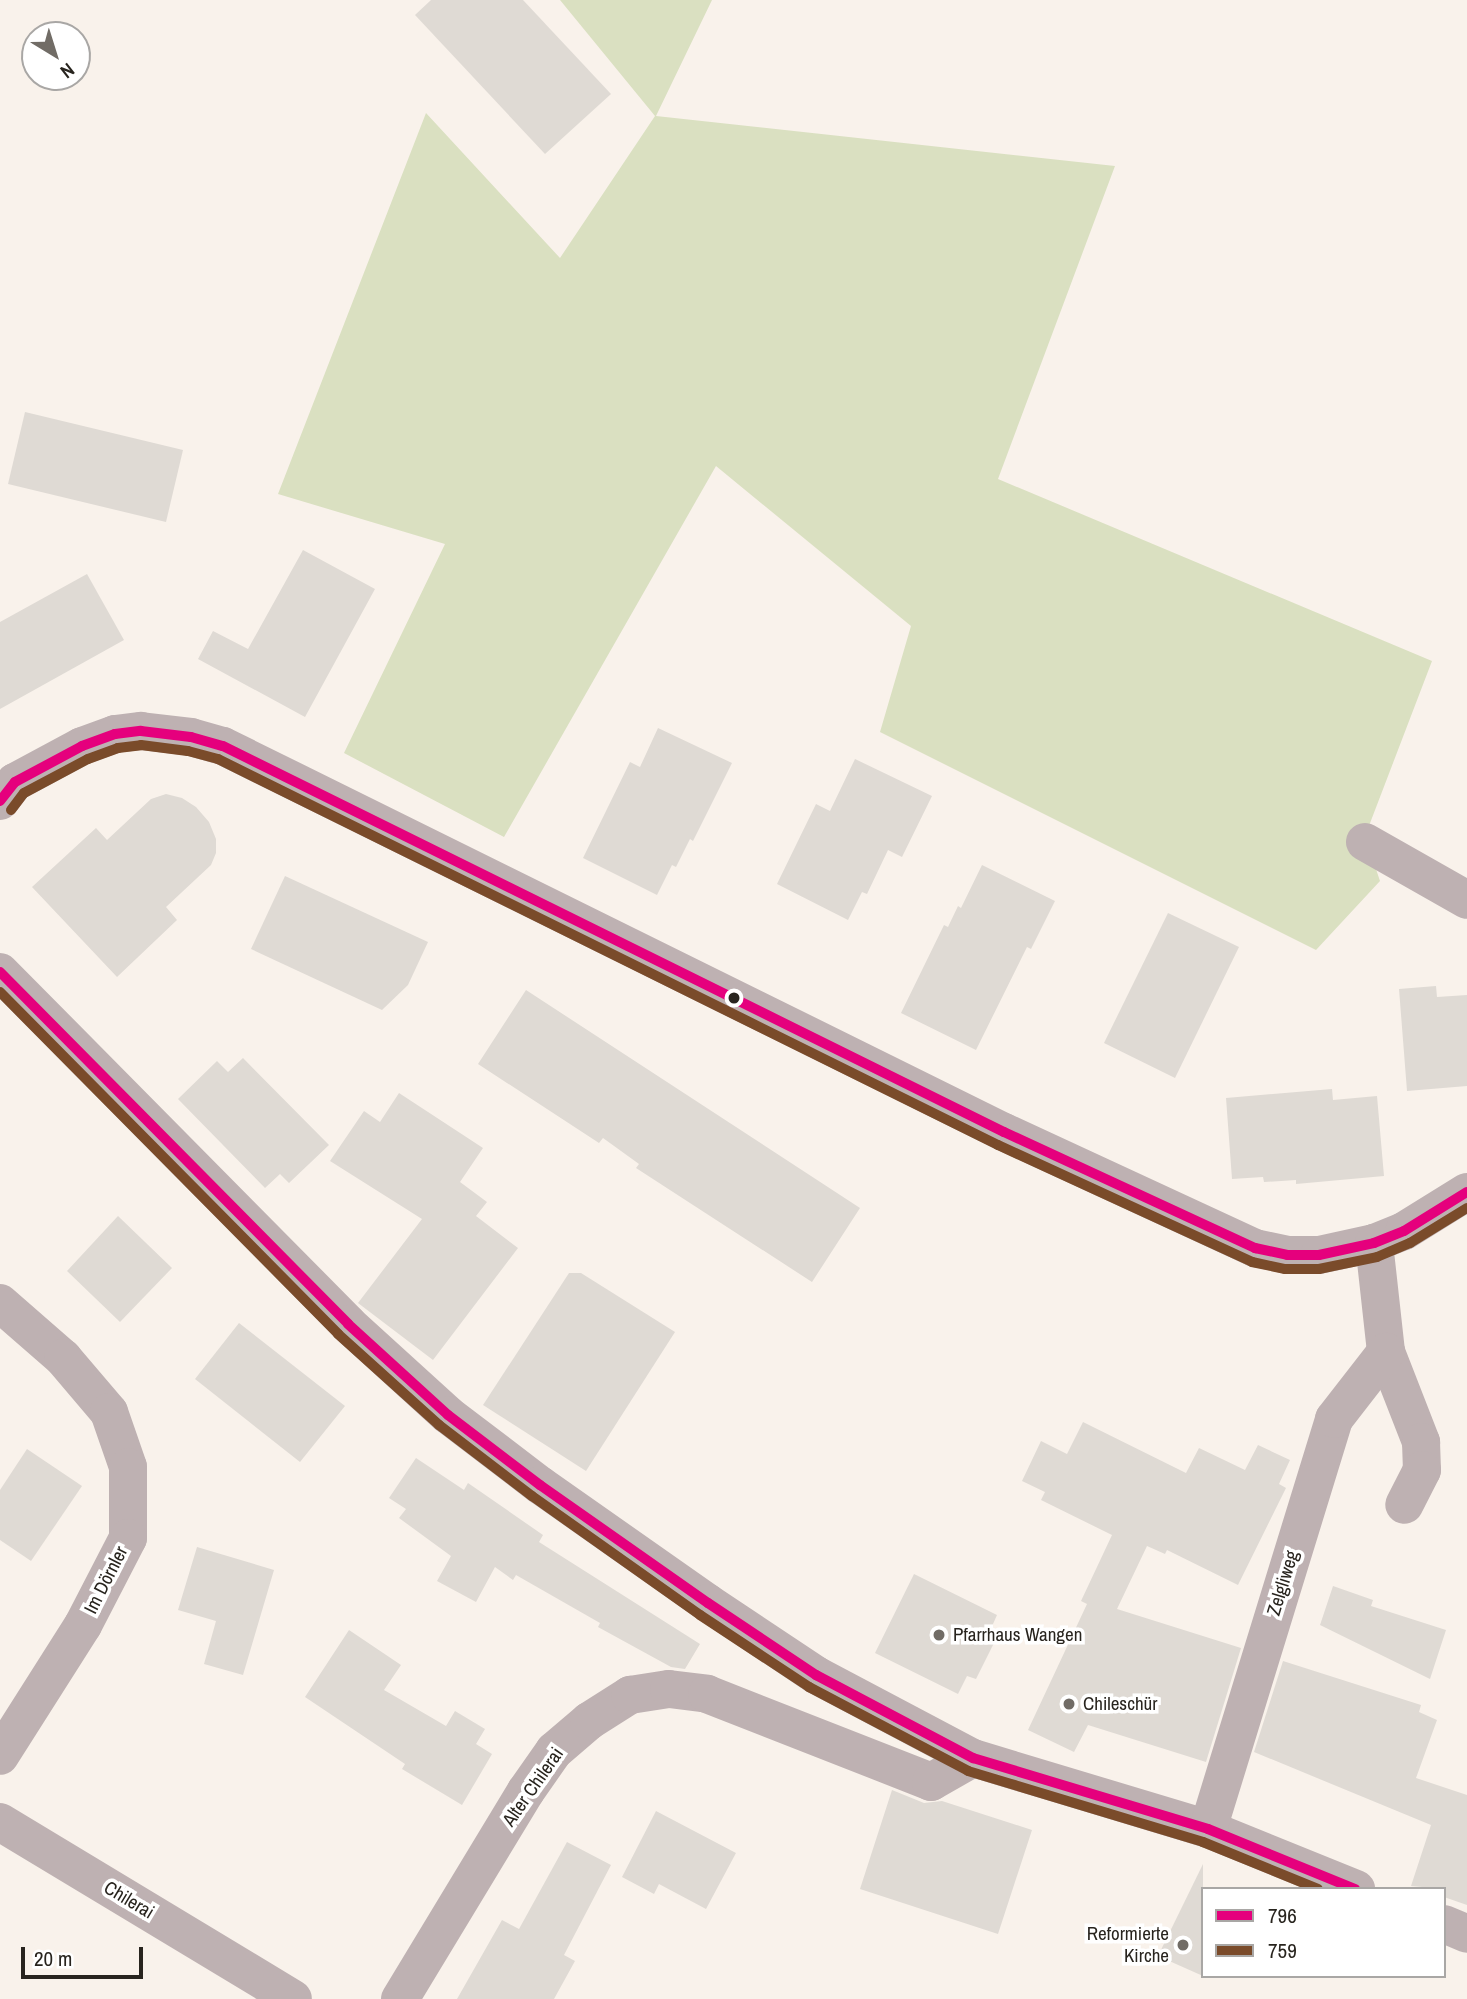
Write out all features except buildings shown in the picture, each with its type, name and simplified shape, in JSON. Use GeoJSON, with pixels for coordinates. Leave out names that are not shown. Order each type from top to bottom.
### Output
{"type":"FeatureCollection","features":[{"type":"Feature","properties":{"kind":"street"},"geometry":{"type":"LineString","coordinates":[[0,801],[15,782],[82,746],[115,734],[156,731],[223,747],[676,971],[1189,1220],[1255,1248],[1287,1255],[1319,1255],[1374,1243],[1404,1231],[1467,1192]]}},
{"type":"Feature","properties":{"kind":"street"},"geometry":{"type":"LineString","coordinates":[[1365,842],[1467,900]]}},
{"type":"Feature","properties":{"kind":"street"},"geometry":{"type":"LineString","coordinates":[[0,972],[348,1324],[448,1415],[540,1485],[816,1675],[973,1758],[1208,1829],[1351,1887]]}},
{"type":"Feature","properties":{"kind":"street"},"geometry":{"type":"LineString","coordinates":[[1374,1243],[1386,1352],[1421,1442],[1422,1470],[1404,1505]]}},
{"type":"Feature","properties":{"kind":"street","name":"Im Dörnler"},"geometry":{"type":"LineString","coordinates":[[0,1303],[64,1358],[109,1412],[128,1467],[128,1538],[83,1625],[0,1756]]}},
{"type":"Feature","properties":{"kind":"street","name":"Zelgliweg"},"geometry":{"type":"LineString","coordinates":[[1208,1829],[1334,1419],[1386,1352]]}},
{"type":"Feature","properties":{"kind":"street","name":"Alter Chilerai"},"geometry":{"type":"LineString","coordinates":[[400,1999],[526,1791],[554,1751],[589,1721],[630,1695],[669,1689],[707,1694],[932,1782],[973,1758]]}},
{"type":"Feature","properties":{"kind":"street","name":"Chilerai"},"geometry":{"type":"LineString","coordinates":[[0,1822],[293,1999]]}},
{"type":"Feature","properties":{"kind":"street"},"geometry":{"type":"LineString","coordinates":[[1446,1925],[1467,1934]]}},
{"type":"Feature","properties":{"kind":"green space"},"geometry":{"type":"Polygon","coordinates":[[[560,0],[712,0],[656,116],[1115,166],[998,479],[1432,661],[1359,852],[1373,860],[1380,881],[1316,950],[880,732],[911,626],[716,466],[504,837],[344,753],[445,544],[278,494],[426,113],[560,258],[655,116],[560,0]]]}},
{"type":"Feature","properties":{"kind":"transit line","name":"796"},"geometry":{"type":"LineString","coordinates":[[0,801],[15,782],[82,746],[115,734],[141,731],[191,737],[223,746],[1004,1132],[1255,1248],[1287,1255],[1319,1255],[1374,1243],[1404,1231],[1467,1192]]}},
{"type":"Feature","properties":{"kind":"transit line","name":"759"},"geometry":{"type":"LineString","coordinates":[[11,810],[24,793],[88,759],[118,748],[141,745],[188,751],[218,759],[998,1145],[1252,1262],[1285,1269],[1319,1269],[1377,1257],[1410,1243],[1467,1208]]}},
{"type":"Feature","properties":{"kind":"transit line","name":"796"},"geometry":{"type":"LineString","coordinates":[[0,972],[348,1324],[448,1415],[540,1485],[708,1603],[816,1675],[973,1758],[1208,1829],[1350,1887]]}},
{"type":"Feature","properties":{"kind":"transit line","name":"759"},"geometry":{"type":"LineString","coordinates":[[0,992],[338,1334],[439,1425],[532,1496],[700,1615],[809,1687],[968,1771],[1203,1842],[1313,1887]]}},
{"type":"Feature","properties":{"kind":"place","name":"Pfarrhaus Wangen"},"geometry":{"type":"Point","coordinates":[939,1635]}},
{"type":"Feature","properties":{"kind":"place","name":"Chileschür"},"geometry":{"type":"Point","coordinates":[1069,1704]}},
{"type":"Feature","properties":{"kind":"place","name":"Reformierte Kirche"},"geometry":{"type":"Point","coordinates":[1183,1945]}}]}
